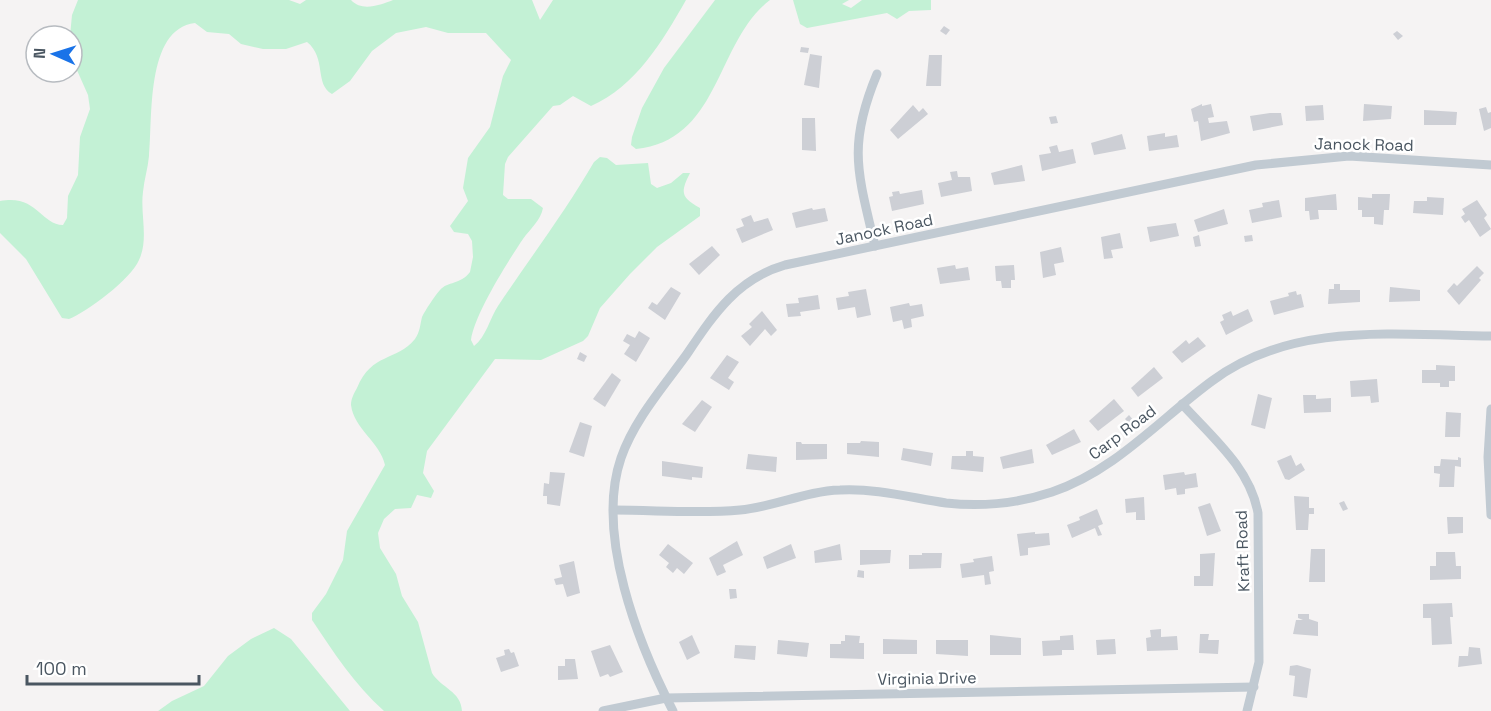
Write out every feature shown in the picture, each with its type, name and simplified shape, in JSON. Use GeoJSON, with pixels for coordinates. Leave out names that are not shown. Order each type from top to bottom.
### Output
{"type":"FeatureCollection","features":[{"type":"Feature","properties":{"kind":"street"},"geometry":{"type":"LineString","coordinates":[[875,246],[858,172],[856,142],[866,101],[878,74]]}},
{"type":"Feature","properties":{"kind":"street","name":"Janock Road"},"geometry":{"type":"LineString","coordinates":[[673,711],[638,629],[624,585],[616,539],[614,510],[618,472],[627,444],[713,316],[731,295],[751,279],[776,268],[1256,165],[1348,156],[1491,165]]}},
{"type":"Feature","properties":{"kind":"street","name":"Carp Road"},"geometry":{"type":"LineString","coordinates":[[614,510],[739,510],[839,490],[869,491],[969,504],[1019,500],[1059,490],[1113,461],[1213,379],[1257,354],[1282,346],[1355,335],[1491,336]]}},
{"type":"Feature","properties":{"kind":"street","name":"Kraft Road"},"geometry":{"type":"LineString","coordinates":[[1182,404],[1243,472],[1255,499],[1258,513],[1260,648],[1254,687],[1246,711]]}},
{"type":"Feature","properties":{"kind":"street"},"geometry":{"type":"LineString","coordinates":[[1491,409],[1488,481],[1491,515]]}},
{"type":"Feature","properties":{"kind":"street","name":"Virginia Drive"},"geometry":{"type":"LineString","coordinates":[[603,711],[666,698],[1254,687]]}},
{"type":"Feature","properties":{"kind":"green space"},"geometry":{"type":"Polygon","coordinates":[[[78,0],[289,0],[300,4],[306,0],[351,0],[355,4],[366,7],[393,0],[532,0],[540,20],[553,0],[686,0],[657,47],[635,75],[607,97],[591,106],[573,96],[560,105],[553,106],[508,157],[505,164],[503,195],[508,199],[531,199],[543,208],[538,220],[501,274],[478,317],[471,340],[474,346],[482,338],[498,306],[594,162],[600,157],[607,158],[616,165],[648,163],[651,184],[657,188],[671,183],[683,173],[690,173],[684,194],[689,201],[700,208],[700,216],[657,247],[630,274],[600,308],[588,336],[583,341],[541,360],[495,359],[427,451],[423,473],[434,491],[431,498],[417,495],[411,508],[395,509],[384,519],[378,533],[380,548],[396,574],[402,596],[418,622],[432,673],[458,699],[462,711],[384,711],[345,668],[312,620],[312,613],[326,594],[343,560],[347,531],[385,465],[378,449],[353,414],[351,405],[353,396],[370,368],[408,346],[415,339],[422,317],[440,290],[462,279],[470,272],[473,257],[472,241],[468,234],[454,232],[450,226],[468,201],[463,188],[468,158],[490,127],[503,76],[511,60],[486,33],[448,33],[426,27],[396,33],[372,51],[350,81],[332,94],[323,84],[317,55],[307,42],[286,49],[263,49],[241,44],[229,34],[207,32],[195,23],[179,29],[167,41],[155,78],[149,156],[142,200],[144,235],[139,260],[127,276],[108,294],[69,319],[62,318],[26,259],[0,233],[0,201],[12,200],[30,205],[55,223],[63,225],[67,218],[68,196],[78,175],[80,137],[90,109],[83,84],[84,24],[71,24],[78,0]]]}},
{"type":"Feature","properties":{"kind":"green space"},"geometry":{"type":"Polygon","coordinates":[[[715,0],[770,0],[752,18],[701,109],[685,128],[664,142],[636,149],[631,145],[632,137],[642,108],[664,68],[715,0]]]}},
{"type":"Feature","properties":{"kind":"green space"},"geometry":{"type":"Polygon","coordinates":[[[793,0],[849,0],[842,4],[851,8],[862,0],[931,0],[931,10],[909,11],[897,19],[887,13],[807,28],[800,24],[793,0]]]}},
{"type":"Feature","properties":{"kind":"green space"},"geometry":{"type":"Polygon","coordinates":[[[274,628],[291,639],[350,711],[158,711],[172,701],[204,686],[228,656],[251,639],[274,628]]]}},
{"type":"Feature","properties":{"kind":"building"},"geometry":{"type":"Polygon","coordinates":[[[944,26],[950,30],[946,35],[940,31],[944,26]]]}},
{"type":"Feature","properties":{"kind":"building"},"geometry":{"type":"Polygon","coordinates":[[[1397,31],[1403,36],[1398,40],[1393,34],[1397,31]]]}},
{"type":"Feature","properties":{"kind":"building"},"geometry":{"type":"Polygon","coordinates":[[[801,47],[809,48],[808,53],[800,52],[801,47]]]}},
{"type":"Feature","properties":{"kind":"building"},"geometry":{"type":"Polygon","coordinates":[[[810,54],[822,56],[819,88],[804,85],[810,54]]]}},
{"type":"Feature","properties":{"kind":"building"},"geometry":{"type":"Polygon","coordinates":[[[929,55],[942,55],[941,86],[926,86],[929,55]]]}},
{"type":"Feature","properties":{"kind":"building"},"geometry":{"type":"Polygon","coordinates":[[[1202,104],[1202,106],[1211,104],[1214,117],[1208,118],[1209,123],[1227,121],[1230,133],[1201,141],[1198,121],[1194,122],[1191,109],[1202,104]]]}},
{"type":"Feature","properties":{"kind":"building"},"geometry":{"type":"Polygon","coordinates":[[[1364,104],[1392,106],[1391,119],[1363,121],[1364,104]]]}},
{"type":"Feature","properties":{"kind":"building"},"geometry":{"type":"Polygon","coordinates":[[[913,105],[919,112],[923,108],[928,114],[898,139],[890,130],[913,105]]]}},
{"type":"Feature","properties":{"kind":"building"},"geometry":{"type":"Polygon","coordinates":[[[1323,105],[1324,120],[1306,121],[1305,106],[1323,105]]]}},
{"type":"Feature","properties":{"kind":"building"},"geometry":{"type":"Polygon","coordinates":[[[1486,107],[1488,113],[1491,112],[1491,128],[1484,131],[1479,109],[1486,107]]]}},
{"type":"Feature","properties":{"kind":"building"},"geometry":{"type":"Polygon","coordinates":[[[1424,110],[1457,112],[1456,125],[1424,125],[1424,110]]]}},
{"type":"Feature","properties":{"kind":"building"},"geometry":{"type":"Polygon","coordinates":[[[1281,113],[1283,125],[1253,131],[1250,116],[1281,113]]]}},
{"type":"Feature","properties":{"kind":"building"},"geometry":{"type":"Polygon","coordinates":[[[1056,116],[1058,123],[1051,124],[1049,117],[1056,116]]]}},
{"type":"Feature","properties":{"kind":"building"},"geometry":{"type":"Polygon","coordinates":[[[802,118],[815,118],[816,151],[802,150],[802,118]]]}},
{"type":"Feature","properties":{"kind":"building"},"geometry":{"type":"Polygon","coordinates":[[[1165,133],[1165,137],[1177,135],[1179,147],[1149,151],[1147,136],[1165,133]]]}},
{"type":"Feature","properties":{"kind":"building"},"geometry":{"type":"Polygon","coordinates":[[[1122,134],[1126,149],[1094,155],[1091,143],[1122,134]]]}},
{"type":"Feature","properties":{"kind":"building"},"geometry":{"type":"Polygon","coordinates":[[[1057,145],[1059,152],[1073,149],[1076,163],[1042,171],[1039,155],[1051,153],[1049,147],[1057,145]]]}},
{"type":"Feature","properties":{"kind":"building"},"geometry":{"type":"Polygon","coordinates":[[[1022,165],[1025,181],[994,185],[991,173],[1022,165]]]}},
{"type":"Feature","properties":{"kind":"building"},"geometry":{"type":"Polygon","coordinates":[[[957,171],[958,177],[970,177],[972,191],[941,197],[938,183],[952,180],[950,172],[957,171]]]}},
{"type":"Feature","properties":{"kind":"building"},"geometry":{"type":"Polygon","coordinates":[[[922,190],[924,204],[892,211],[889,197],[893,196],[892,192],[899,191],[900,194],[922,190]]]}},
{"type":"Feature","properties":{"kind":"building"},"geometry":{"type":"Polygon","coordinates":[[[1336,194],[1337,210],[1318,210],[1319,219],[1310,220],[1309,211],[1305,211],[1305,198],[1336,194]]]}},
{"type":"Feature","properties":{"kind":"building"},"geometry":{"type":"Polygon","coordinates":[[[1372,194],[1390,194],[1389,210],[1384,210],[1383,225],[1374,224],[1374,217],[1362,217],[1362,210],[1358,210],[1358,197],[1372,198],[1372,194]]]}},
{"type":"Feature","properties":{"kind":"building"},"geometry":{"type":"Polygon","coordinates":[[[1427,197],[1444,198],[1443,215],[1413,213],[1414,201],[1427,201],[1427,197]]]}},
{"type":"Feature","properties":{"kind":"building"},"geometry":{"type":"Polygon","coordinates":[[[1279,200],[1282,217],[1252,223],[1249,210],[1263,207],[1262,203],[1279,200]]]}},
{"type":"Feature","properties":{"kind":"building"},"geometry":{"type":"Polygon","coordinates":[[[1477,200],[1487,215],[1484,218],[1491,229],[1480,237],[1469,220],[1465,223],[1461,217],[1465,214],[1462,209],[1477,200]]]}},
{"type":"Feature","properties":{"kind":"building"},"geometry":{"type":"Polygon","coordinates":[[[812,208],[813,210],[825,208],[828,221],[796,228],[792,213],[812,208]]]}},
{"type":"Feature","properties":{"kind":"building"},"geometry":{"type":"Polygon","coordinates":[[[1224,209],[1228,224],[1198,232],[1194,220],[1224,209]]]}},
{"type":"Feature","properties":{"kind":"building"},"geometry":{"type":"Polygon","coordinates":[[[751,215],[754,222],[768,218],[773,230],[742,243],[736,229],[744,226],[741,219],[751,215]]]}},
{"type":"Feature","properties":{"kind":"building"},"geometry":{"type":"Polygon","coordinates":[[[1176,223],[1179,236],[1150,242],[1147,227],[1176,223]]]}},
{"type":"Feature","properties":{"kind":"building"},"geometry":{"type":"Polygon","coordinates":[[[1120,233],[1123,248],[1111,250],[1113,258],[1104,259],[1101,237],[1120,233]]]}},
{"type":"Feature","properties":{"kind":"building"},"geometry":{"type":"Polygon","coordinates":[[[1199,235],[1201,246],[1195,247],[1193,237],[1199,235]]]}},
{"type":"Feature","properties":{"kind":"building"},"geometry":{"type":"Polygon","coordinates":[[[1252,235],[1253,241],[1245,242],[1244,236],[1252,235]]]}},
{"type":"Feature","properties":{"kind":"building"},"geometry":{"type":"Polygon","coordinates":[[[712,246],[720,255],[699,275],[689,264],[712,246]]]}},
{"type":"Feature","properties":{"kind":"building"},"geometry":{"type":"Polygon","coordinates":[[[1061,247],[1064,262],[1054,264],[1056,275],[1043,278],[1040,252],[1061,247]]]}},
{"type":"Feature","properties":{"kind":"building"},"geometry":{"type":"Polygon","coordinates":[[[955,265],[956,269],[968,267],[970,280],[940,284],[937,268],[955,265]]]}},
{"type":"Feature","properties":{"kind":"building"},"geometry":{"type":"Polygon","coordinates":[[[1014,265],[1015,280],[1011,280],[1011,288],[1002,288],[1001,281],[996,281],[995,266],[1014,265]]]}},
{"type":"Feature","properties":{"kind":"building"},"geometry":{"type":"Polygon","coordinates":[[[1477,266],[1484,273],[1479,278],[1481,280],[1459,305],[1447,291],[1454,283],[1457,286],[1477,266]]]}},
{"type":"Feature","properties":{"kind":"building"},"geometry":{"type":"Polygon","coordinates":[[[1334,284],[1340,284],[1340,290],[1360,290],[1360,302],[1328,304],[1329,289],[1334,289],[1334,284]]]}},
{"type":"Feature","properties":{"kind":"building"},"geometry":{"type":"Polygon","coordinates":[[[671,287],[681,293],[665,320],[648,308],[652,302],[657,305],[671,287]]]}},
{"type":"Feature","properties":{"kind":"building"},"geometry":{"type":"Polygon","coordinates":[[[1390,287],[1420,290],[1420,301],[1389,302],[1390,287]]]}},
{"type":"Feature","properties":{"kind":"building"},"geometry":{"type":"Polygon","coordinates":[[[866,289],[871,315],[857,318],[855,307],[838,310],[836,298],[849,296],[848,292],[866,289]]]}},
{"type":"Feature","properties":{"kind":"building"},"geometry":{"type":"Polygon","coordinates":[[[1296,291],[1297,295],[1301,294],[1304,307],[1274,315],[1270,301],[1289,296],[1288,293],[1296,291]]]}},
{"type":"Feature","properties":{"kind":"building"},"geometry":{"type":"Polygon","coordinates":[[[818,295],[820,309],[800,312],[801,316],[788,317],[786,304],[799,303],[798,298],[818,295]]]}},
{"type":"Feature","properties":{"kind":"building"},"geometry":{"type":"Polygon","coordinates":[[[909,303],[910,306],[922,304],[924,316],[911,319],[912,327],[904,329],[902,320],[893,322],[890,307],[909,303]]]}},
{"type":"Feature","properties":{"kind":"building"},"geometry":{"type":"Polygon","coordinates":[[[1248,309],[1253,321],[1226,335],[1220,322],[1224,320],[1222,315],[1231,311],[1233,316],[1248,309]]]}},
{"type":"Feature","properties":{"kind":"building"},"geometry":{"type":"Polygon","coordinates":[[[762,311],[777,330],[771,336],[765,329],[750,346],[741,336],[752,327],[749,324],[762,311]]]}},
{"type":"Feature","properties":{"kind":"building"},"geometry":{"type":"Polygon","coordinates":[[[639,331],[650,338],[636,362],[624,354],[630,345],[623,341],[627,334],[635,338],[639,331]]]}},
{"type":"Feature","properties":{"kind":"building"},"geometry":{"type":"Polygon","coordinates":[[[1198,337],[1206,346],[1182,363],[1172,352],[1186,340],[1189,344],[1198,337]]]}},
{"type":"Feature","properties":{"kind":"building"},"geometry":{"type":"Polygon","coordinates":[[[580,352],[587,356],[584,362],[577,359],[580,352]]]}},
{"type":"Feature","properties":{"kind":"building"},"geometry":{"type":"Polygon","coordinates":[[[727,355],[739,362],[728,378],[734,382],[729,390],[710,378],[727,355]]]}},
{"type":"Feature","properties":{"kind":"building"},"geometry":{"type":"Polygon","coordinates":[[[1436,365],[1455,366],[1455,381],[1449,381],[1449,387],[1440,387],[1440,383],[1422,383],[1422,370],[1436,370],[1436,365]]]}},
{"type":"Feature","properties":{"kind":"building"},"geometry":{"type":"Polygon","coordinates":[[[1154,367],[1163,378],[1138,397],[1131,388],[1154,367]]]}},
{"type":"Feature","properties":{"kind":"building"},"geometry":{"type":"Polygon","coordinates":[[[612,373],[621,380],[605,407],[593,399],[612,373]]]}},
{"type":"Feature","properties":{"kind":"building"},"geometry":{"type":"Polygon","coordinates":[[[1377,379],[1379,402],[1371,403],[1370,396],[1351,397],[1350,381],[1377,379]]]}},
{"type":"Feature","properties":{"kind":"building"},"geometry":{"type":"Polygon","coordinates":[[[1258,394],[1272,398],[1265,429],[1251,425],[1258,394]]]}},
{"type":"Feature","properties":{"kind":"building"},"geometry":{"type":"Polygon","coordinates":[[[1303,395],[1316,395],[1316,399],[1331,398],[1331,412],[1304,413],[1303,395]]]}},
{"type":"Feature","properties":{"kind":"building"},"geometry":{"type":"Polygon","coordinates":[[[1114,399],[1124,411],[1098,431],[1089,421],[1114,399]]]}},
{"type":"Feature","properties":{"kind":"building"},"geometry":{"type":"Polygon","coordinates":[[[702,400],[712,407],[695,432],[682,424],[702,400]]]}},
{"type":"Feature","properties":{"kind":"building"},"geometry":{"type":"Polygon","coordinates":[[[1446,412],[1461,413],[1460,437],[1445,437],[1446,412]]]}},
{"type":"Feature","properties":{"kind":"building"},"geometry":{"type":"Polygon","coordinates":[[[1129,415],[1135,422],[1131,426],[1125,419],[1129,415]]]}},
{"type":"Feature","properties":{"kind":"building"},"geometry":{"type":"Polygon","coordinates":[[[580,422],[592,426],[584,457],[569,452],[580,422]]]}},
{"type":"Feature","properties":{"kind":"building"},"geometry":{"type":"Polygon","coordinates":[[[1074,429],[1081,442],[1052,455],[1046,445],[1074,429]]]}},
{"type":"Feature","properties":{"kind":"building"},"geometry":{"type":"Polygon","coordinates":[[[861,441],[879,442],[879,457],[847,454],[847,443],[860,443],[861,441]]]}},
{"type":"Feature","properties":{"kind":"building"},"geometry":{"type":"Polygon","coordinates":[[[796,442],[827,444],[827,459],[796,460],[796,442]]]}},
{"type":"Feature","properties":{"kind":"building"},"geometry":{"type":"Polygon","coordinates":[[[903,448],[933,453],[931,466],[901,460],[903,448]]]}},
{"type":"Feature","properties":{"kind":"building"},"geometry":{"type":"Polygon","coordinates":[[[1032,449],[1034,463],[1003,469],[1000,457],[1032,449]]]}},
{"type":"Feature","properties":{"kind":"building"},"geometry":{"type":"Polygon","coordinates":[[[966,451],[973,451],[973,456],[984,457],[983,472],[951,469],[952,456],[966,456],[966,451]]]}},
{"type":"Feature","properties":{"kind":"building"},"geometry":{"type":"Polygon","coordinates":[[[748,454],[777,457],[776,472],[746,469],[748,454]]]}},
{"type":"Feature","properties":{"kind":"building"},"geometry":{"type":"Polygon","coordinates":[[[1291,455],[1296,466],[1301,463],[1305,470],[1289,480],[1285,479],[1277,461],[1291,455]]]}},
{"type":"Feature","properties":{"kind":"building"},"geometry":{"type":"Polygon","coordinates":[[[1458,457],[1461,458],[1461,467],[1455,466],[1454,487],[1439,487],[1440,474],[1434,473],[1434,466],[1440,466],[1441,459],[1458,460],[1458,457]]]}},
{"type":"Feature","properties":{"kind":"building"},"geometry":{"type":"Polygon","coordinates":[[[662,461],[703,467],[702,478],[692,477],[692,480],[662,476],[662,461]]]}},
{"type":"Feature","properties":{"kind":"building"},"geometry":{"type":"Polygon","coordinates":[[[550,472],[565,473],[560,506],[547,504],[547,496],[543,496],[544,483],[549,484],[550,472]]]}},
{"type":"Feature","properties":{"kind":"building"},"geometry":{"type":"Polygon","coordinates":[[[1184,472],[1185,475],[1196,473],[1198,487],[1185,489],[1185,494],[1177,495],[1176,488],[1165,490],[1163,475],[1184,472]]]}},
{"type":"Feature","properties":{"kind":"building"},"geometry":{"type":"Polygon","coordinates":[[[1294,496],[1309,497],[1309,508],[1314,508],[1314,514],[1309,514],[1308,530],[1296,530],[1294,496]]]}},
{"type":"Feature","properties":{"kind":"building"},"geometry":{"type":"Polygon","coordinates":[[[1144,497],[1145,520],[1136,520],[1136,512],[1126,513],[1125,499],[1144,497]]]}},
{"type":"Feature","properties":{"kind":"building"},"geometry":{"type":"Polygon","coordinates":[[[1344,501],[1348,509],[1343,511],[1339,503],[1344,501]]]}},
{"type":"Feature","properties":{"kind":"building"},"geometry":{"type":"Polygon","coordinates":[[[1210,503],[1221,531],[1207,536],[1198,507],[1210,503]]]}},
{"type":"Feature","properties":{"kind":"building"},"geometry":{"type":"Polygon","coordinates":[[[1097,509],[1103,524],[1098,526],[1102,535],[1098,536],[1095,528],[1072,538],[1067,525],[1097,509]]]}},
{"type":"Feature","properties":{"kind":"building"},"geometry":{"type":"Polygon","coordinates":[[[1447,517],[1463,517],[1463,533],[1448,534],[1447,517]]]}},
{"type":"Feature","properties":{"kind":"building"},"geometry":{"type":"Polygon","coordinates":[[[1035,532],[1035,534],[1049,533],[1050,545],[1028,548],[1028,555],[1020,556],[1017,534],[1035,532]]]}},
{"type":"Feature","properties":{"kind":"building"},"geometry":{"type":"Polygon","coordinates":[[[737,541],[743,555],[723,565],[726,572],[717,576],[709,558],[737,541]]]}},
{"type":"Feature","properties":{"kind":"building"},"geometry":{"type":"Polygon","coordinates":[[[668,544],[693,563],[684,574],[677,568],[673,573],[666,567],[669,563],[659,555],[668,544]]]}},
{"type":"Feature","properties":{"kind":"building"},"geometry":{"type":"Polygon","coordinates":[[[791,544],[796,558],[767,569],[763,557],[791,544]]]}},
{"type":"Feature","properties":{"kind":"building"},"geometry":{"type":"Polygon","coordinates":[[[840,544],[842,560],[815,563],[814,551],[840,544]]]}},
{"type":"Feature","properties":{"kind":"building"},"geometry":{"type":"Polygon","coordinates":[[[1311,549],[1325,549],[1325,582],[1309,582],[1311,549]]]}},
{"type":"Feature","properties":{"kind":"building"},"geometry":{"type":"Polygon","coordinates":[[[860,550],[891,550],[890,563],[860,565],[860,550]]]}},
{"type":"Feature","properties":{"kind":"building"},"geometry":{"type":"Polygon","coordinates":[[[1436,552],[1455,552],[1456,566],[1461,566],[1461,579],[1430,580],[1430,566],[1436,566],[1436,552]]]}},
{"type":"Feature","properties":{"kind":"building"},"geometry":{"type":"Polygon","coordinates":[[[922,553],[942,553],[941,568],[909,569],[909,555],[922,555],[922,553]]]}},
{"type":"Feature","properties":{"kind":"building"},"geometry":{"type":"Polygon","coordinates":[[[1215,553],[1213,586],[1194,586],[1194,576],[1200,576],[1200,554],[1215,553]]]}},
{"type":"Feature","properties":{"kind":"building"},"geometry":{"type":"Polygon","coordinates":[[[992,556],[994,571],[989,572],[991,584],[985,585],[984,575],[962,578],[960,564],[992,556]]]}},
{"type":"Feature","properties":{"kind":"building"},"geometry":{"type":"Polygon","coordinates":[[[574,561],[580,593],[567,597],[563,584],[556,585],[554,579],[562,577],[559,565],[574,561]]]}},
{"type":"Feature","properties":{"kind":"building"},"geometry":{"type":"Polygon","coordinates":[[[858,570],[864,571],[864,578],[857,577],[858,570]]]}},
{"type":"Feature","properties":{"kind":"building"},"geometry":{"type":"Polygon","coordinates":[[[729,589],[736,589],[737,598],[730,599],[729,589]]]}},
{"type":"Feature","properties":{"kind":"building"},"geometry":{"type":"Polygon","coordinates":[[[1452,603],[1453,617],[1450,617],[1452,644],[1432,645],[1431,618],[1423,618],[1423,604],[1452,603]]]}},
{"type":"Feature","properties":{"kind":"building"},"geometry":{"type":"Polygon","coordinates":[[[1298,614],[1309,614],[1309,619],[1318,622],[1318,636],[1293,634],[1296,620],[1303,620],[1298,618],[1298,614]]]}},
{"type":"Feature","properties":{"kind":"building"},"geometry":{"type":"Polygon","coordinates":[[[1161,629],[1161,637],[1177,636],[1178,650],[1147,651],[1146,638],[1151,637],[1150,630],[1161,629]]]}},
{"type":"Feature","properties":{"kind":"building"},"geometry":{"type":"Polygon","coordinates":[[[1200,634],[1209,634],[1208,640],[1219,640],[1218,654],[1199,653],[1200,634]]]}},
{"type":"Feature","properties":{"kind":"building"},"geometry":{"type":"Polygon","coordinates":[[[692,635],[700,653],[687,660],[679,642],[692,635]]]}},
{"type":"Feature","properties":{"kind":"building"},"geometry":{"type":"Polygon","coordinates":[[[845,635],[860,636],[859,643],[864,643],[864,659],[830,658],[830,644],[841,644],[841,641],[845,641],[845,635]]]}},
{"type":"Feature","properties":{"kind":"building"},"geometry":{"type":"Polygon","coordinates":[[[990,635],[1021,638],[1021,655],[990,655],[990,635]]]}},
{"type":"Feature","properties":{"kind":"building"},"geometry":{"type":"Polygon","coordinates":[[[1073,635],[1074,650],[1062,650],[1062,655],[1043,656],[1042,641],[1060,640],[1060,636],[1073,635]]]}},
{"type":"Feature","properties":{"kind":"building"},"geometry":{"type":"Polygon","coordinates":[[[883,639],[917,640],[917,654],[883,654],[883,639]]]}},
{"type":"Feature","properties":{"kind":"building"},"geometry":{"type":"Polygon","coordinates":[[[1115,639],[1116,654],[1097,655],[1096,640],[1115,639]]]}},
{"type":"Feature","properties":{"kind":"building"},"geometry":{"type":"Polygon","coordinates":[[[778,640],[809,643],[807,657],[777,654],[778,640]]]}},
{"type":"Feature","properties":{"kind":"building"},"geometry":{"type":"Polygon","coordinates":[[[936,640],[968,640],[968,656],[936,654],[936,640]]]}},
{"type":"Feature","properties":{"kind":"building"},"geometry":{"type":"Polygon","coordinates":[[[610,645],[623,672],[610,677],[608,674],[600,677],[591,651],[610,645]]]}},
{"type":"Feature","properties":{"kind":"building"},"geometry":{"type":"Polygon","coordinates":[[[735,645],[756,646],[755,660],[734,658],[735,645]]]}},
{"type":"Feature","properties":{"kind":"building"},"geometry":{"type":"Polygon","coordinates":[[[1469,647],[1480,648],[1482,664],[1458,667],[1459,656],[1468,656],[1469,647]]]}},
{"type":"Feature","properties":{"kind":"building"},"geometry":{"type":"Polygon","coordinates":[[[509,649],[511,653],[514,652],[519,666],[501,672],[496,658],[505,655],[504,650],[509,649]]]}},
{"type":"Feature","properties":{"kind":"building"},"geometry":{"type":"Polygon","coordinates":[[[565,659],[575,659],[578,679],[558,680],[558,666],[565,666],[565,659]]]}},
{"type":"Feature","properties":{"kind":"building"},"geometry":{"type":"Polygon","coordinates":[[[1297,665],[1311,669],[1307,698],[1293,696],[1295,676],[1289,675],[1290,666],[1297,665]]]}}]}
